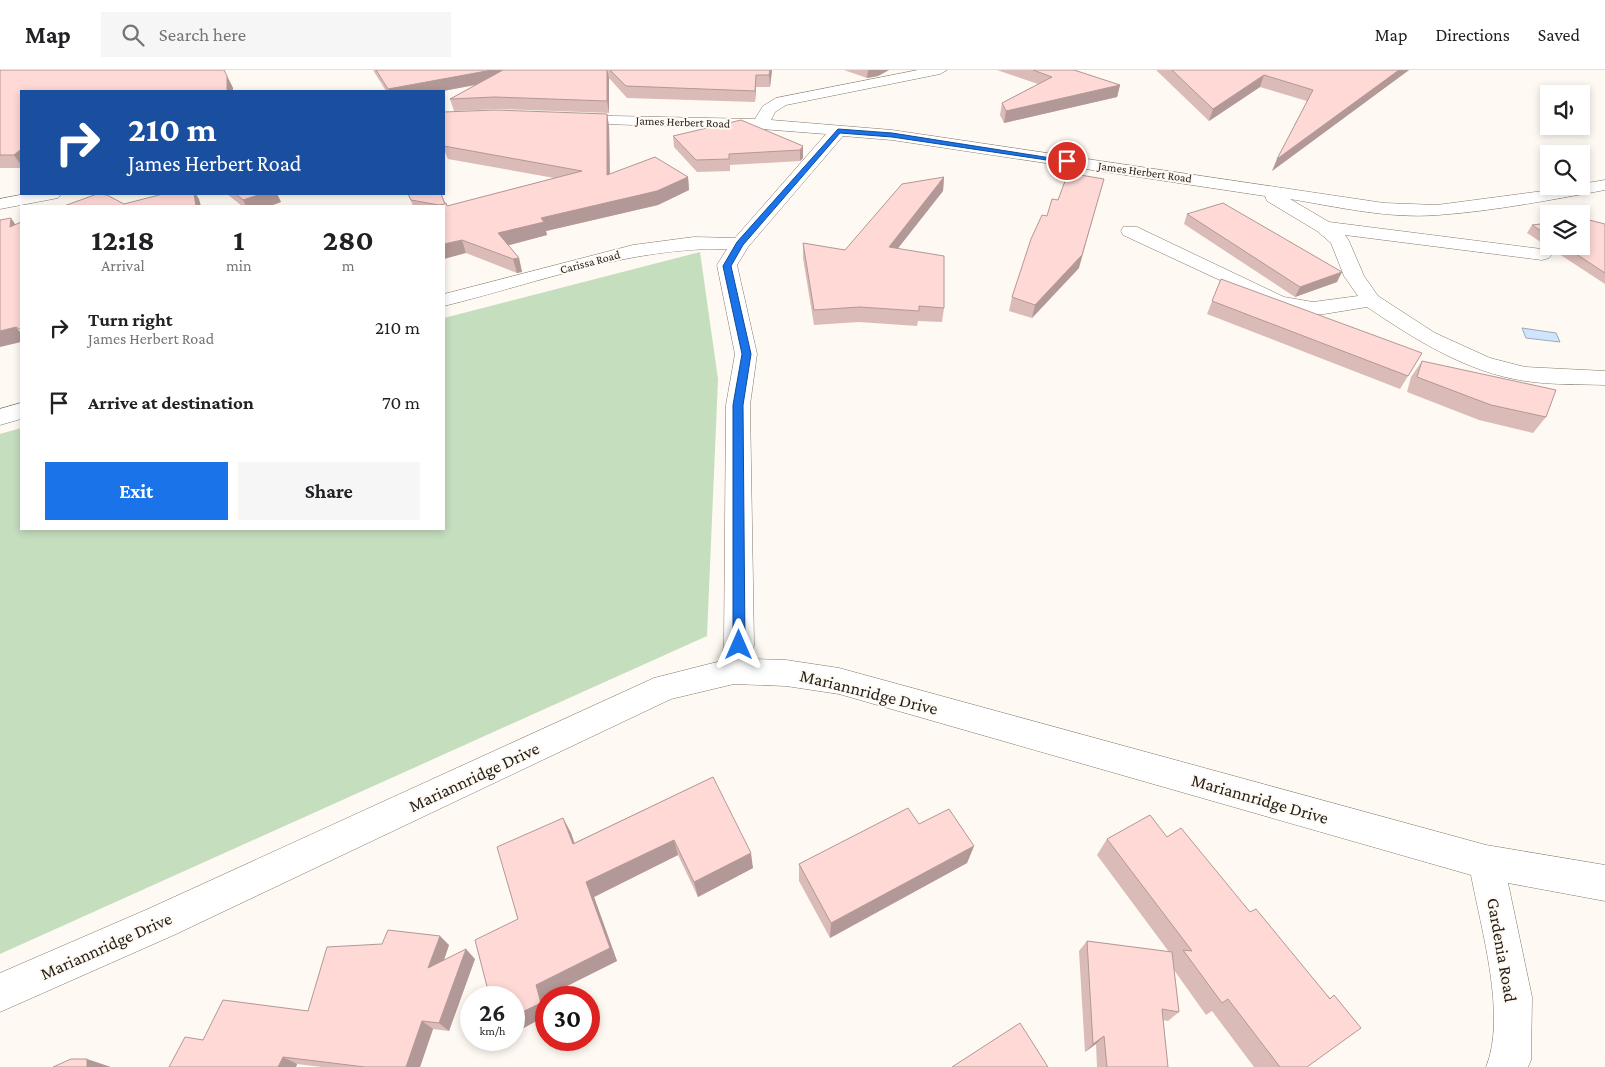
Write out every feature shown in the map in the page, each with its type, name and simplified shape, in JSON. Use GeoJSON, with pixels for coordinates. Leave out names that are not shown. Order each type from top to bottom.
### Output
{"type":"FeatureCollection","features":[{"type":"Feature","properties":{"kind":"street"},"geometry":{"type":"LineString","coordinates":[[761,124],[768,109],[781,101],[940,70]]}},
{"type":"Feature","properties":{"kind":"street","name":"James Herbert Road"},"geometry":{"type":"LineString","coordinates":[[557,118],[761,124],[892,135],[1384,208],[1437,210],[1519,200],[1605,186]]}},
{"type":"Feature","properties":{"kind":"street"},"geometry":{"type":"LineString","coordinates":[[734,671],[739,645],[738,405],[746,354],[727,266],[740,244],[838,131]]}},
{"type":"Feature","properties":{"kind":"street"},"geometry":{"type":"LineString","coordinates":[[1261,189],[1324,227],[1340,241],[1354,276],[1371,300],[1427,338],[1482,363],[1525,374],[1605,378]]}},
{"type":"Feature","properties":{"kind":"street"},"geometry":{"type":"LineString","coordinates":[[0,204],[47,195]]}},
{"type":"Feature","properties":{"kind":"street"},"geometry":{"type":"LineString","coordinates":[[1324,227],[1540,254]]}},
{"type":"Feature","properties":{"kind":"street"},"geometry":{"type":"LineString","coordinates":[[1130,231],[1277,301],[1297,308],[1319,310],[1371,300]]}},
{"type":"Feature","properties":{"kind":"street","name":"Carissa Road"},"geometry":{"type":"LineString","coordinates":[[445,300],[633,251],[694,243],[740,244]]}},
{"type":"Feature","properties":{"kind":"street"},"geometry":{"type":"LineString","coordinates":[[0,417],[20,411]]}},
{"type":"Feature","properties":{"kind":"street","name":"Mariannridge Drive"},"geometry":{"type":"LineString","coordinates":[[0,993],[161,922],[665,687],[734,671],[786,673],[839,681],[1486,862],[1605,883]]}},
{"type":"Feature","properties":{"kind":"street","name":"Gardenia Road"},"geometry":{"type":"LineString","coordinates":[[1486,862],[1512,997],[1511,1060],[1506,1067]]}},
{"type":"Feature","properties":{"kind":"green space"},"geometry":{"type":"Polygon","coordinates":[[[700,252],[718,379],[707,636],[0,954],[0,434],[20,428],[20,530],[445,530],[445,318],[700,252]]]}},
{"type":"Feature","properties":{"kind":"water"},"geometry":{"type":"Polygon","coordinates":[[[1522,328],[1556,333],[1560,342],[1526,338],[1522,328]]]}},
{"type":"Feature","properties":{"kind":"building"},"geometry":{"type":"Polygon","coordinates":[[[0,70],[224,70],[227,76],[227,90],[20,90],[20,150],[14,155],[0,155],[0,70]]]}},
{"type":"Feature","properties":{"kind":"building"},"geometry":{"type":"Polygon","coordinates":[[[376,70],[492,70],[388,89],[376,70]]]}},
{"type":"Feature","properties":{"kind":"building"},"geometry":{"type":"Polygon","coordinates":[[[503,70],[607,70],[607,101],[495,97],[450,99],[503,70]]]}},
{"type":"Feature","properties":{"kind":"building"},"geometry":{"type":"Polygon","coordinates":[[[610,70],[770,70],[769,75],[756,75],[755,91],[626,86],[610,70]]]}},
{"type":"Feature","properties":{"kind":"building"},"geometry":{"type":"Polygon","coordinates":[[[1033,70],[1074,70],[1120,85],[1006,111],[1002,103],[1052,77],[1033,70]]]}},
{"type":"Feature","properties":{"kind":"building"},"geometry":{"type":"Polygon","coordinates":[[[1172,70],[1399,70],[1277,159],[1313,90],[1264,75],[1213,109],[1172,70]]]}},
{"type":"Feature","properties":{"kind":"building"},"geometry":{"type":"Polygon","coordinates":[[[495,110],[607,114],[607,175],[655,157],[688,177],[657,191],[541,218],[544,222],[498,233],[519,258],[513,259],[462,240],[445,244],[445,205],[438,205],[446,203],[447,206],[582,171],[445,146],[445,112],[495,110]]]}},
{"type":"Feature","properties":{"kind":"building"},"geometry":{"type":"Polygon","coordinates":[[[741,120],[803,146],[800,150],[729,154],[729,159],[696,160],[673,136],[741,120]]]}},
{"type":"Feature","properties":{"kind":"building"},"geometry":{"type":"Polygon","coordinates":[[[1068,173],[1104,179],[1082,255],[1035,305],[1012,297],[1031,239],[1042,215],[1047,216],[1052,199],[1058,200],[1068,173]]]}},
{"type":"Feature","properties":{"kind":"building"},"geometry":{"type":"Polygon","coordinates":[[[944,177],[889,247],[944,256],[944,308],[919,306],[919,311],[860,307],[814,310],[803,243],[845,250],[902,184],[944,177]]]}},
{"type":"Feature","properties":{"kind":"building"},"geometry":{"type":"Polygon","coordinates":[[[94,195],[107,195],[124,204],[159,195],[194,195],[196,205],[67,205],[94,195]]]}},
{"type":"Feature","properties":{"kind":"building"},"geometry":{"type":"Polygon","coordinates":[[[237,195],[258,195],[243,200],[237,195]]]}},
{"type":"Feature","properties":{"kind":"building"},"geometry":{"type":"Polygon","coordinates":[[[408,195],[441,195],[445,204],[439,205],[411,200],[408,195]]]}},
{"type":"Feature","properties":{"kind":"building"},"geometry":{"type":"Polygon","coordinates":[[[1223,203],[1342,272],[1300,287],[1187,214],[1223,203]]]}},
{"type":"Feature","properties":{"kind":"building"},"geometry":{"type":"Polygon","coordinates":[[[11,218],[10,227],[20,222],[20,329],[16,327],[0,331],[0,220],[11,218]]]}},
{"type":"Feature","properties":{"kind":"building"},"geometry":{"type":"Polygon","coordinates":[[[1590,220],[1605,224],[1605,273],[1578,255],[1590,255],[1590,220]]]}},
{"type":"Feature","properties":{"kind":"building"},"geometry":{"type":"Polygon","coordinates":[[[1540,224],[1540,230],[1532,225],[1540,224]]]}},
{"type":"Feature","properties":{"kind":"building"},"geometry":{"type":"Polygon","coordinates":[[[1221,279],[1422,353],[1408,376],[1212,301],[1221,279]]]}},
{"type":"Feature","properties":{"kind":"building"},"geometry":{"type":"Polygon","coordinates":[[[1422,361],[1556,390],[1546,417],[1491,405],[1417,377],[1422,361]]]}},
{"type":"Feature","properties":{"kind":"building"},"geometry":{"type":"Polygon","coordinates":[[[713,777],[751,853],[694,882],[674,840],[586,882],[610,948],[536,985],[535,1006],[525,1011],[525,986],[487,986],[475,940],[518,919],[497,847],[563,818],[573,844],[713,777]]]}},
{"type":"Feature","properties":{"kind":"building"},"geometry":{"type":"Polygon","coordinates":[[[908,808],[919,824],[949,809],[974,846],[831,923],[799,864],[908,808]]]}},
{"type":"Feature","properties":{"kind":"building"},"geometry":{"type":"Polygon","coordinates":[[[1150,815],[1167,837],[1181,828],[1250,912],[1256,909],[1330,999],[1334,995],[1361,1028],[1307,1067],[1280,1067],[1228,999],[1222,1003],[1183,950],[1192,951],[1107,839],[1150,815]]]}},
{"type":"Feature","properties":{"kind":"building"},"geometry":{"type":"Polygon","coordinates":[[[388,930],[440,936],[428,968],[466,949],[439,1023],[422,1021],[406,1067],[365,1067],[283,1057],[278,1067],[169,1067],[185,1037],[203,1040],[223,1000],[308,1011],[327,947],[382,944],[388,930]]]}},
{"type":"Feature","properties":{"kind":"building"},"geometry":{"type":"Polygon","coordinates":[[[1087,941],[1172,952],[1179,1012],[1162,1009],[1168,1067],[1107,1067],[1104,1036],[1093,1044],[1087,941]]]}},
{"type":"Feature","properties":{"kind":"building"},"geometry":{"type":"Polygon","coordinates":[[[1020,1023],[1048,1067],[952,1067],[1020,1023]]]}},
{"type":"Feature","properties":{"kind":"building"},"geometry":{"type":"Polygon","coordinates":[[[71,1059],[87,1059],[87,1067],[53,1067],[71,1059]]]}},
{"type":"Feature","properties":{"kind":"route"},"geometry":{"type":"LineString","coordinates":[[739,645],[738,405],[746,354],[727,266],[740,244],[838,131],[892,135],[1067,161]]}}]}
